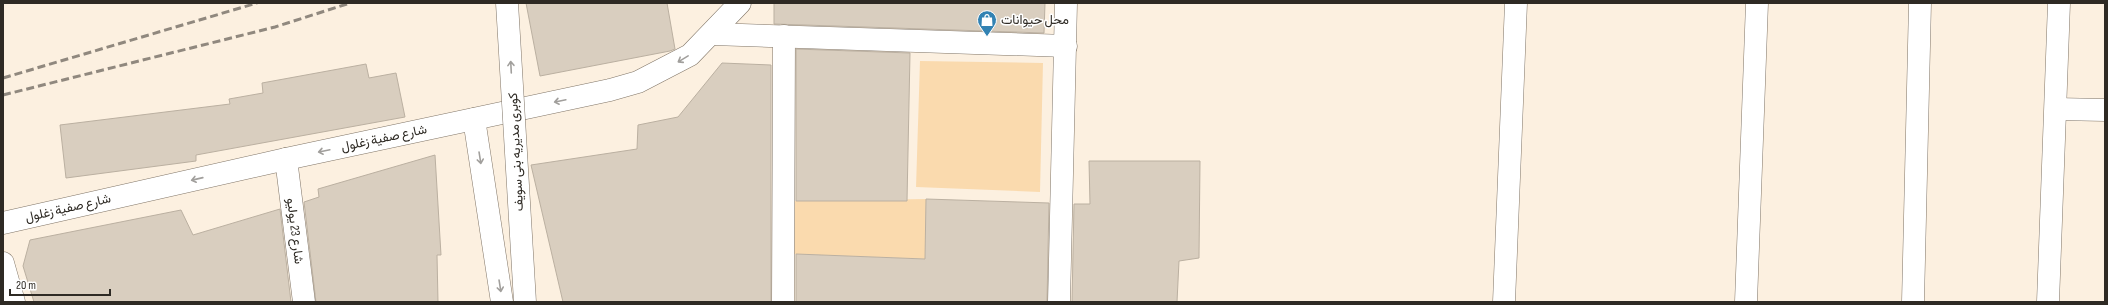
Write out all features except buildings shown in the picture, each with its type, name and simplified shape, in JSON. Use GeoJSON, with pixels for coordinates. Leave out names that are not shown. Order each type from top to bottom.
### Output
{"type":"FeatureCollection","features":[{"type":"Feature","properties":{"kind":"street","name":"كوبرى مديريه بنى سويف"},"geometry":{"type":"LineString","coordinates":[[507,3],[525,302]]}},
{"type":"Feature","properties":{"kind":"street","name":"شارع صفية زغلول"},"geometry":{"type":"LineString","coordinates":[[3,223],[286,159],[610,90],[638,82],[664,70],[690,55],[712,34],[740,3]]}},
{"type":"Feature","properties":{"kind":"street"},"geometry":{"type":"LineString","coordinates":[[1059,302],[1066,3]]}},
{"type":"Feature","properties":{"kind":"street"},"geometry":{"type":"LineString","coordinates":[[1504,302],[1516,3]]}},
{"type":"Feature","properties":{"kind":"street"},"geometry":{"type":"LineString","coordinates":[[1746,302],[1757,3]]}},
{"type":"Feature","properties":{"kind":"street"},"geometry":{"type":"LineString","coordinates":[[1913,302],[1920,3]]}},
{"type":"Feature","properties":{"kind":"street"},"geometry":{"type":"LineString","coordinates":[[2048,302],[2059,3]]}},
{"type":"Feature","properties":{"kind":"street"},"geometry":{"type":"LineString","coordinates":[[712,34],[1066,46]]}},
{"type":"Feature","properties":{"kind":"street"},"geometry":{"type":"LineString","coordinates":[[782,302],[784,36]]}},
{"type":"Feature","properties":{"kind":"street"},"geometry":{"type":"LineString","coordinates":[[2056,109],[2105,110]]}},
{"type":"Feature","properties":{"kind":"street"},"geometry":{"type":"LineString","coordinates":[[504,113],[535,302]]}},
{"type":"Feature","properties":{"kind":"street"},"geometry":{"type":"LineString","coordinates":[[474,119],[502,302]]}},
{"type":"Feature","properties":{"kind":"street","name":"شارع 23 يوليو"},"geometry":{"type":"LineString","coordinates":[[286,159],[304,302]]}},
{"type":"Feature","properties":{"kind":"street"},"geometry":{"type":"LineString","coordinates":[[494,250],[526,244]]}},
{"type":"Feature","properties":{"kind":"street"},"geometry":{"type":"LineString","coordinates":[[3,263],[14,302]]}},
{"type":"Feature","properties":{"kind":"shaded area"},"geometry":{"type":"Polygon","coordinates":[[[920,61],[1043,63],[1040,192],[916,187],[920,61]]]}},
{"type":"Feature","properties":{"kind":"shaded area"},"geometry":{"type":"Polygon","coordinates":[[[927,199],[925,259],[794,254],[794,201],[927,199]]]}},
{"type":"Feature","properties":{"kind":"railway"},"geometry":{"type":"LineString","coordinates":[[3,78],[257,3]]}},
{"type":"Feature","properties":{"kind":"railway"},"geometry":{"type":"LineString","coordinates":[[3,95],[275,27],[350,3]]}},
{"type":"Feature","properties":{"kind":"place","name":"محل حيوانات"},"geometry":{"type":"Point","coordinates":[987,37]}}]}
